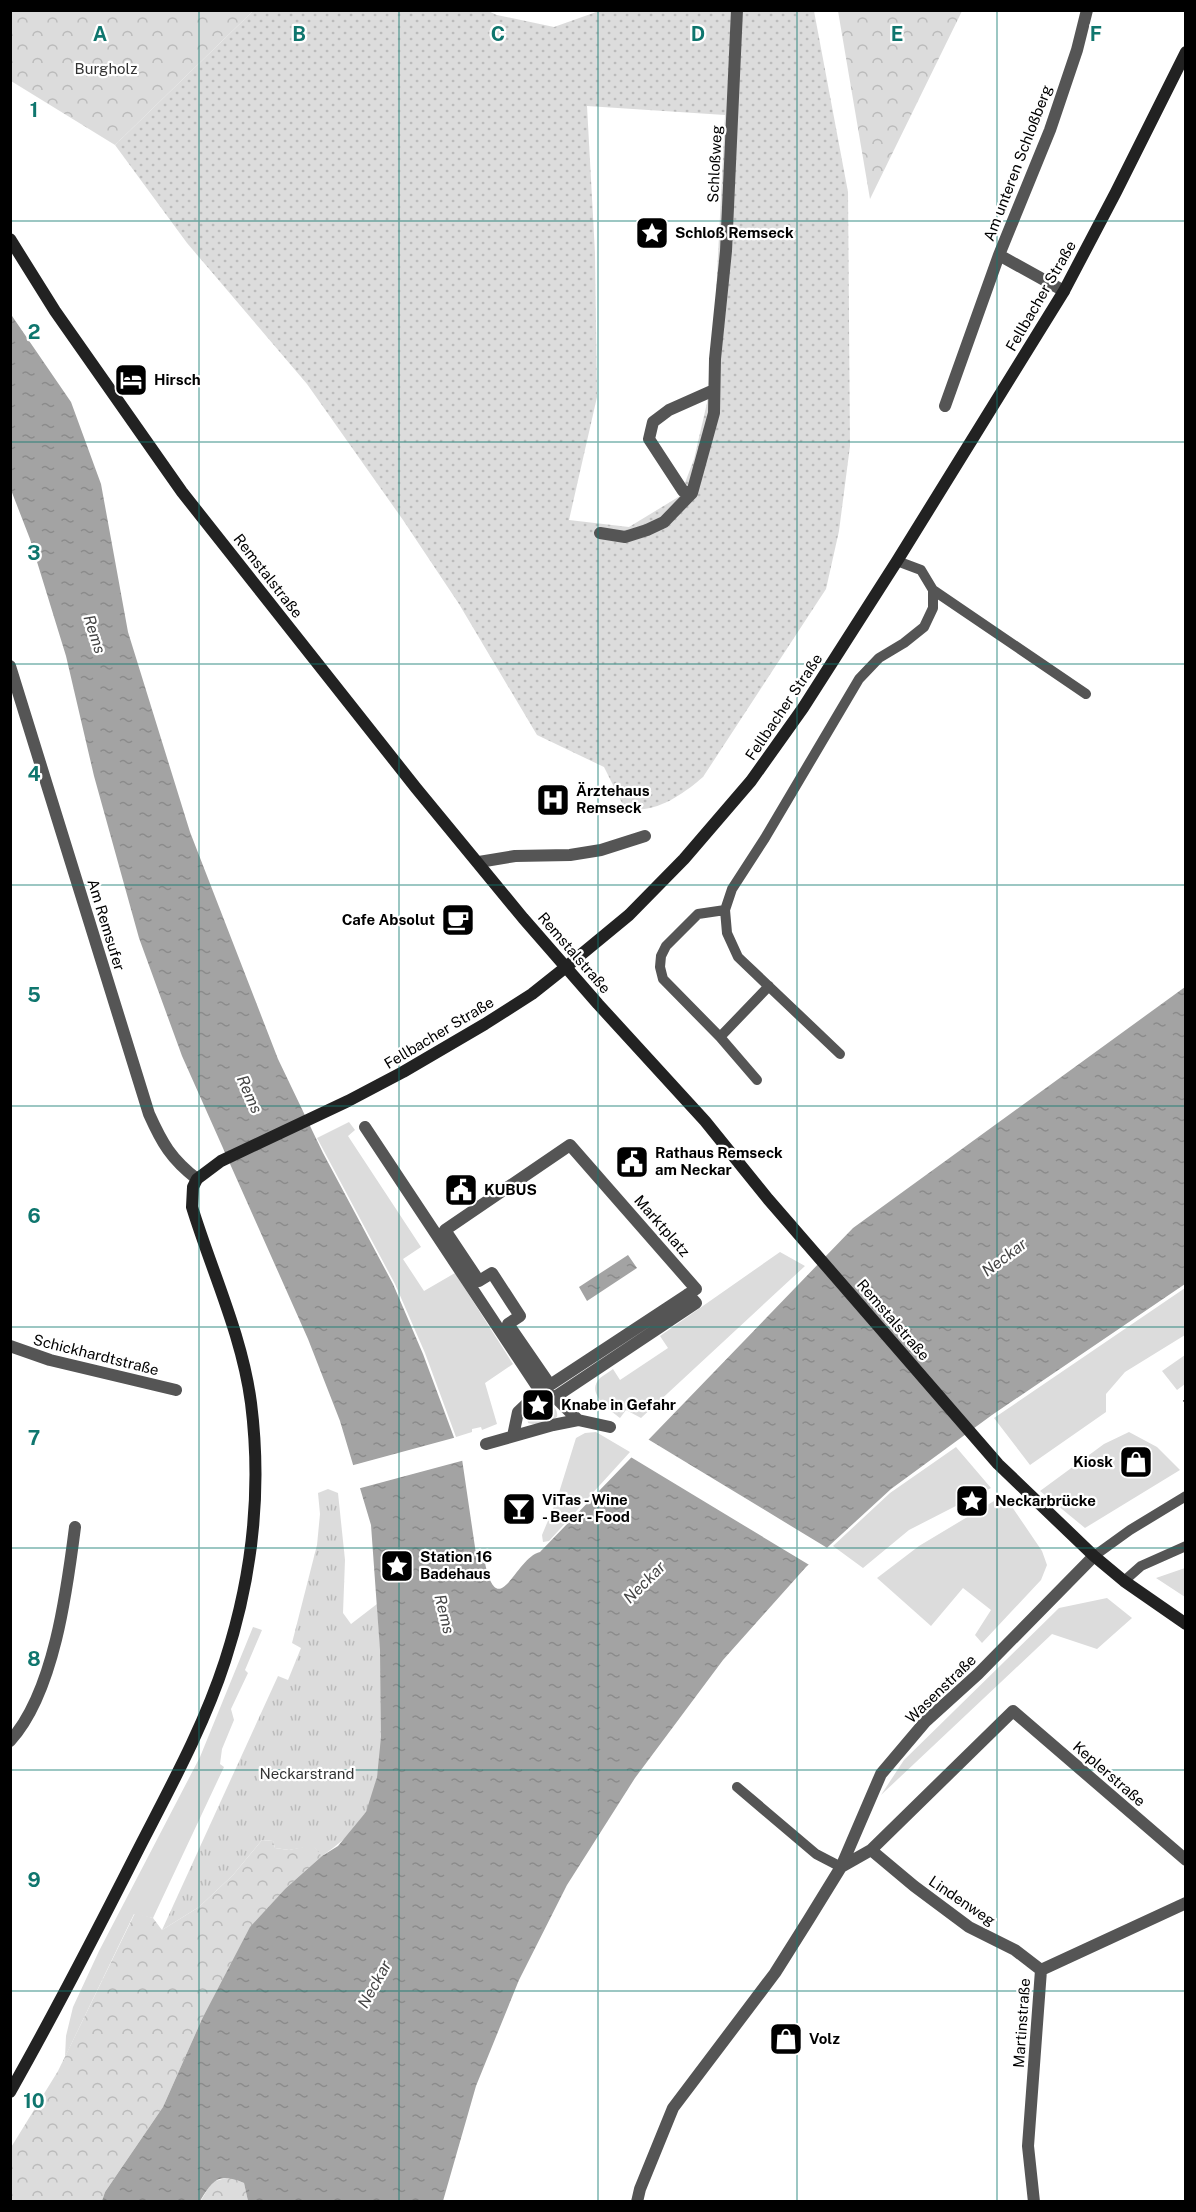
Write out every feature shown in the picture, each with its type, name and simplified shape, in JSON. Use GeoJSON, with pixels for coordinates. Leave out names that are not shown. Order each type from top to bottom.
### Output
{"type":"FeatureCollection","features":[{"type":"Feature","properties":{"kind":"main road","name":"Fellbacher Straße"},"geometry":{"type":"LineString","coordinates":[[197,1179],[221,1161],[376,1087],[532,994],[629,915],[684,859],[751,782],[803,708],[897,561],[1064,291],[1185,52]]}},
{"type":"Feature","properties":{"kind":"main road","name":"Remstalstraße"},"geometry":{"type":"LineString","coordinates":[[10,239],[55,311],[182,492],[416,788],[566,968],[705,1121],[798,1233],[998,1464],[1124,1581],[1185,1624]]}},
{"type":"Feature","properties":{"kind":"main road"},"geometry":{"type":"LineString","coordinates":[[10,2092],[110,1906],[207,1708],[224,1664],[244,1592],[257,1493],[251,1404],[241,1353],[192,1207],[193,1187],[197,1179]]}},
{"type":"Feature","properties":{"kind":"street","name":"Schloßweg"},"geometry":{"type":"LineString","coordinates":[[600,533],[625,537],[647,530],[664,522],[692,494],[714,413],[715,359],[726,251],[736,10]]}},
{"type":"Feature","properties":{"kind":"street","name":"Am unteren Schloßberg"},"geometry":{"type":"LineString","coordinates":[[1064,291],[999,255],[1050,130],[1077,50],[1087,10]]}},
{"type":"Feature","properties":{"kind":"street"},"geometry":{"type":"LineString","coordinates":[[945,406],[999,255]]}},
{"type":"Feature","properties":{"kind":"street"},"geometry":{"type":"LineString","coordinates":[[692,494],[683,491],[649,439],[653,423],[669,410],[714,390]]}},
{"type":"Feature","properties":{"kind":"street","name":"Am Remsufer"},"geometry":{"type":"LineString","coordinates":[[10,666],[149,1114],[161,1142],[173,1159],[197,1179]]}},
{"type":"Feature","properties":{"kind":"street"},"geometry":{"type":"LineString","coordinates":[[478,862],[515,856],[570,855],[591,852],[645,836]]}},
{"type":"Feature","properties":{"kind":"street","name":"Marktplatz"},"geometry":{"type":"LineString","coordinates":[[365,1127],[453,1251],[540,1391]]}},
{"type":"Feature","properties":{"kind":"street","name":"Marktplatz"},"geometry":{"type":"LineString","coordinates":[[570,1145],[696,1289],[550,1385],[508,1324],[520,1316],[492,1273],[479,1281],[453,1251],[445,1230],[570,1145]]}},
{"type":"Feature","properties":{"kind":"street"},"geometry":{"type":"LineString","coordinates":[[555,1397],[696,1303],[688,1294]]}},
{"type":"Feature","properties":{"kind":"street","name":"Schickhardtstraße"},"geometry":{"type":"LineString","coordinates":[[10,1346],[50,1360],[176,1390]]}},
{"type":"Feature","properties":{"kind":"street"},"geometry":{"type":"LineString","coordinates":[[513,1436],[518,1412],[540,1391],[555,1397],[578,1420]]}},
{"type":"Feature","properties":{"kind":"street"},"geometry":{"type":"LineString","coordinates":[[486,1444],[578,1420],[610,1427]]}},
{"type":"Feature","properties":{"kind":"street"},"geometry":{"type":"LineString","coordinates":[[10,1741],[17,1734],[35,1701],[48,1666],[65,1601],[75,1527]]}},
{"type":"Feature","properties":{"kind":"street","name":"Wasenstraße"},"geometry":{"type":"LineString","coordinates":[[638,2202],[640,2189],[673,2108],[775,1973],[841,1867],[881,1774],[925,1722],[978,1674],[1095,1556]]}},
{"type":"Feature","properties":{"kind":"street","name":"Wasenstraße"},"geometry":{"type":"LineString","coordinates":[[841,1867],[871,1850],[1014,1711]]}},
{"type":"Feature","properties":{"kind":"street","name":"Keplerstraße"},"geometry":{"type":"LineString","coordinates":[[1014,1711],[1185,1860]]}},
{"type":"Feature","properties":{"kind":"street","name":"Lindenweg"},"geometry":{"type":"LineString","coordinates":[[871,1850],[969,1927],[1015,1950],[1041,1970]]}},
{"type":"Feature","properties":{"kind":"street","name":"Martinstraße"},"geometry":{"type":"LineString","coordinates":[[1034,2202],[1028,2146],[1041,1970],[1185,1903]]}},
{"type":"Feature","properties":{"kind":"lane"},"geometry":{"type":"LineString","coordinates":[[897,561],[921,570],[933,590],[1086,694]]}},
{"type":"Feature","properties":{"kind":"lane"},"geometry":{"type":"LineString","coordinates":[[840,1054],[738,957],[727,933],[725,910],[732,889],[765,838],[859,679],[879,658],[904,644],[924,627],[933,608],[933,590]]}},
{"type":"Feature","properties":{"kind":"lane"},"geometry":{"type":"LineString","coordinates":[[725,910],[699,914],[666,946],[661,956],[660,967],[663,979],[720,1037],[757,1080]]}},
{"type":"Feature","properties":{"kind":"lane"},"geometry":{"type":"LineString","coordinates":[[720,1037],[769,986]]}},
{"type":"Feature","properties":{"kind":"lane"},"geometry":{"type":"LineString","coordinates":[[1095,1556],[1130,1530],[1185,1496]]}},
{"type":"Feature","properties":{"kind":"lane"},"geometry":{"type":"LineString","coordinates":[[1124,1581],[1141,1566],[1185,1546]]}},
{"type":"Feature","properties":{"kind":"lane"},"geometry":{"type":"LineString","coordinates":[[737,1787],[816,1854],[841,1867]]}},
{"type":"Feature","properties":{"kind":"green space","name":"Burgholz"},"geometry":{"type":"Polygon","coordinates":[[[10,11],[253,11],[115,145],[11,81],[10,11]]]}},
{"type":"Feature","properties":{"kind":"green space"},"geometry":{"type":"Polygon","coordinates":[[[253,11],[488,11],[554,27],[599,11],[814,11],[848,192],[850,446],[839,531],[826,589],[703,777],[681,794],[664,803],[646,809],[637,809],[623,805],[604,767],[537,735],[459,604],[307,384],[187,243],[115,145],[253,11]],[[587,106],[595,253],[597,397],[569,520],[629,527],[680,496],[694,459],[707,403],[715,316],[725,115],[587,106]]]}},
{"type":"Feature","properties":{"kind":"green space"},"geometry":{"type":"Polygon","coordinates":[[[838,11],[962,11],[870,199],[838,11]]]}},
{"type":"Feature","properties":{"kind":"green space"},"geometry":{"type":"Polygon","coordinates":[[[349,1122],[355,1130],[348,1136],[421,1247],[403,1259],[424,1291],[455,1273],[513,1364],[485,1383],[497,1424],[482,1430],[481,1427],[472,1429],[472,1432],[456,1437],[425,1353],[395,1284],[317,1138],[349,1122]]]}},
{"type":"Feature","properties":{"kind":"green space"},"geometry":{"type":"Polygon","coordinates":[[[780,1252],[805,1266],[641,1418],[626,1410],[620,1418],[600,1401],[595,1389],[600,1378],[613,1369],[620,1380],[668,1348],[660,1336],[780,1252]]]}},
{"type":"Feature","properties":{"kind":"green space"},"geometry":{"type":"Polygon","coordinates":[[[1185,1288],[1185,1335],[1125,1372],[1106,1394],[1106,1412],[1030,1465],[994,1418],[1185,1288]]]}},
{"type":"Feature","properties":{"kind":"green space"},"geometry":{"type":"Polygon","coordinates":[[[1185,1355],[1185,1384],[1177,1390],[1162,1371],[1185,1355]]]}},
{"type":"Feature","properties":{"kind":"green space"},"geometry":{"type":"Polygon","coordinates":[[[540,1399],[555,1408],[557,1417],[543,1423],[528,1423],[527,1411],[540,1399]]]}},
{"type":"Feature","properties":{"kind":"green space"},"geometry":{"type":"Polygon","coordinates":[[[596,1432],[630,1452],[549,1541],[543,1542],[542,1535],[557,1499],[576,1438],[585,1433],[596,1432]]]}},
{"type":"Feature","properties":{"kind":"green space"},"geometry":{"type":"Polygon","coordinates":[[[1129,1432],[1157,1447],[1180,1470],[1085,1528],[1040,1491],[1104,1444],[1129,1432]]]}},
{"type":"Feature","properties":{"kind":"green space"},"geometry":{"type":"Polygon","coordinates":[[[956,1447],[991,1488],[909,1530],[863,1568],[833,1546],[890,1493],[956,1447]]]}},
{"type":"Feature","properties":{"kind":"green space","name":"Neckarstrand"},"geometry":{"type":"Polygon","coordinates":[[[328,1489],[338,1493],[345,1560],[343,1613],[351,1624],[377,1604],[382,1681],[382,1735],[375,1787],[367,1810],[354,1829],[322,1856],[313,1846],[289,1850],[275,1848],[273,1841],[262,1840],[233,1875],[199,1907],[162,1930],[278,1676],[288,1680],[301,1648],[292,1643],[317,1545],[320,1514],[318,1493],[328,1489]]]}},
{"type":"Feature","properties":{"kind":"green space"},"geometry":{"type":"Polygon","coordinates":[[[1004,1495],[1042,1551],[1047,1565],[1041,1580],[982,1643],[975,1635],[991,1610],[963,1588],[931,1626],[877,1578],[919,1546],[1004,1495]]]}},
{"type":"Feature","properties":{"kind":"green space"},"geometry":{"type":"Polygon","coordinates":[[[1185,1568],[1185,1597],[1156,1578],[1185,1568]]]}},
{"type":"Feature","properties":{"kind":"green space"},"geometry":{"type":"Polygon","coordinates":[[[1107,1598],[1132,1618],[1097,1649],[1052,1634],[881,1795],[904,1760],[1059,1608],[1107,1598]]]}},
{"type":"Feature","properties":{"kind":"green space"},"geometry":{"type":"Polygon","coordinates":[[[253,1627],[262,1630],[245,1670],[248,1673],[231,1709],[234,1720],[222,1749],[220,1764],[224,1767],[153,1918],[134,1914],[65,2057],[66,2036],[73,2007],[99,1951],[200,1757],[253,1627]]]}},
{"type":"Feature","properties":{"kind":"green space"},"geometry":{"type":"Polygon","coordinates":[[[262,1840],[273,1841],[275,1848],[289,1850],[313,1845],[322,1856],[286,1888],[202,2019],[163,2107],[105,2192],[102,2201],[11,2201],[10,2149],[58,2071],[135,1913],[153,1918],[162,1930],[199,1907],[233,1875],[262,1840]]]}},
{"type":"Feature","properties":{"kind":"green space"},"geometry":{"type":"Polygon","coordinates":[[[229,2177],[244,2183],[248,2201],[200,2202],[212,2182],[229,2177]]]}},
{"type":"Feature","properties":{"kind":"water"},"geometry":{"type":"Polygon","coordinates":[[[10,313],[71,402],[101,484],[128,632],[190,832],[278,1059],[323,1153],[393,1284],[423,1354],[462,1459],[476,1554],[483,1553],[488,1576],[494,1587],[500,1589],[507,1584],[531,1557],[540,1552],[853,1228],[1185,987],[1185,1284],[992,1415],[891,1489],[806,1567],[723,1660],[635,1778],[567,1885],[519,1980],[476,2086],[443,2201],[248,2201],[244,2183],[222,2178],[213,2183],[200,2201],[102,2201],[105,2192],[163,2107],[202,2019],[250,1927],[286,1888],[322,1856],[338,1846],[366,1812],[377,1777],[381,1737],[380,1650],[371,1525],[340,1421],[308,1339],[182,1056],[139,938],[94,776],[66,656],[30,539],[11,490],[10,313]]]}},
{"type":"Feature","properties":{"kind":"water"},"geometry":{"type":"Polygon","coordinates":[[[628,1255],[637,1268],[587,1301],[579,1287],[628,1255]]]}},
{"type":"Feature","properties":{"kind":"pier"},"geometry":{"type":"Polygon","coordinates":[[[457,1437],[465,1460],[357,1489],[350,1466],[457,1437]]]}},
{"type":"Feature","properties":{"kind":"pier"},"geometry":{"type":"Polygon","coordinates":[[[646,1438],[829,1549],[811,1566],[629,1456],[646,1438]]]}},
{"type":"Feature","properties":{"kind":"place","name":"Schloß Remseck"},"geometry":{"type":"Point","coordinates":[652,233]}},
{"type":"Feature","properties":{"kind":"place","name":"Hirsch"},"geometry":{"type":"Point","coordinates":[131,380]}},
{"type":"Feature","properties":{"kind":"place","name":"Ärztehaus Remseck"},"geometry":{"type":"Point","coordinates":[553,800]}},
{"type":"Feature","properties":{"kind":"place","name":"Cafe Absolut"},"geometry":{"type":"Point","coordinates":[458,920]}},
{"type":"Feature","properties":{"kind":"place","name":"Rathaus Remseck am Neckar"},"geometry":{"type":"Point","coordinates":[632,1162]}},
{"type":"Feature","properties":{"kind":"place","name":"KUBUS"},"geometry":{"type":"Point","coordinates":[461,1190]}},
{"type":"Feature","properties":{"kind":"place","name":"Knabe in Gefahr"},"geometry":{"type":"Point","coordinates":[538,1405]}},
{"type":"Feature","properties":{"kind":"place","name":"Kiosk"},"geometry":{"type":"Point","coordinates":[1136,1462]}},
{"type":"Feature","properties":{"kind":"place","name":"Neckarbrücke"},"geometry":{"type":"Point","coordinates":[972,1501]}},
{"type":"Feature","properties":{"kind":"place","name":"ViTas - Wine - Beer - Food"},"geometry":{"type":"Point","coordinates":[519,1509]}},
{"type":"Feature","properties":{"kind":"place","name":"Station 16 Badehaus"},"geometry":{"type":"Point","coordinates":[397,1566]}},
{"type":"Feature","properties":{"kind":"place","name":"Volz"},"geometry":{"type":"Point","coordinates":[786,2039]}},
{"type":"Feature","properties":{"kind":"water label","name":"Rems"},"geometry":{"type":"Point","coordinates":[95,634]}},
{"type":"Feature","properties":{"kind":"water label","name":"Rems"},"geometry":{"type":"Point","coordinates":[250,1094]}},
{"type":"Feature","properties":{"kind":"water label","name":"Neckar"},"geometry":{"type":"Point","coordinates":[1004,1257]}},
{"type":"Feature","properties":{"kind":"water label","name":"Neckar"},"geometry":{"type":"Point","coordinates":[644,1582]}},
{"type":"Feature","properties":{"kind":"water label","name":"Rems"},"geometry":{"type":"Point","coordinates":[445,1614]}},
{"type":"Feature","properties":{"kind":"water label","name":"Neckar"},"geometry":{"type":"Point","coordinates":[374,1984]}}]}
